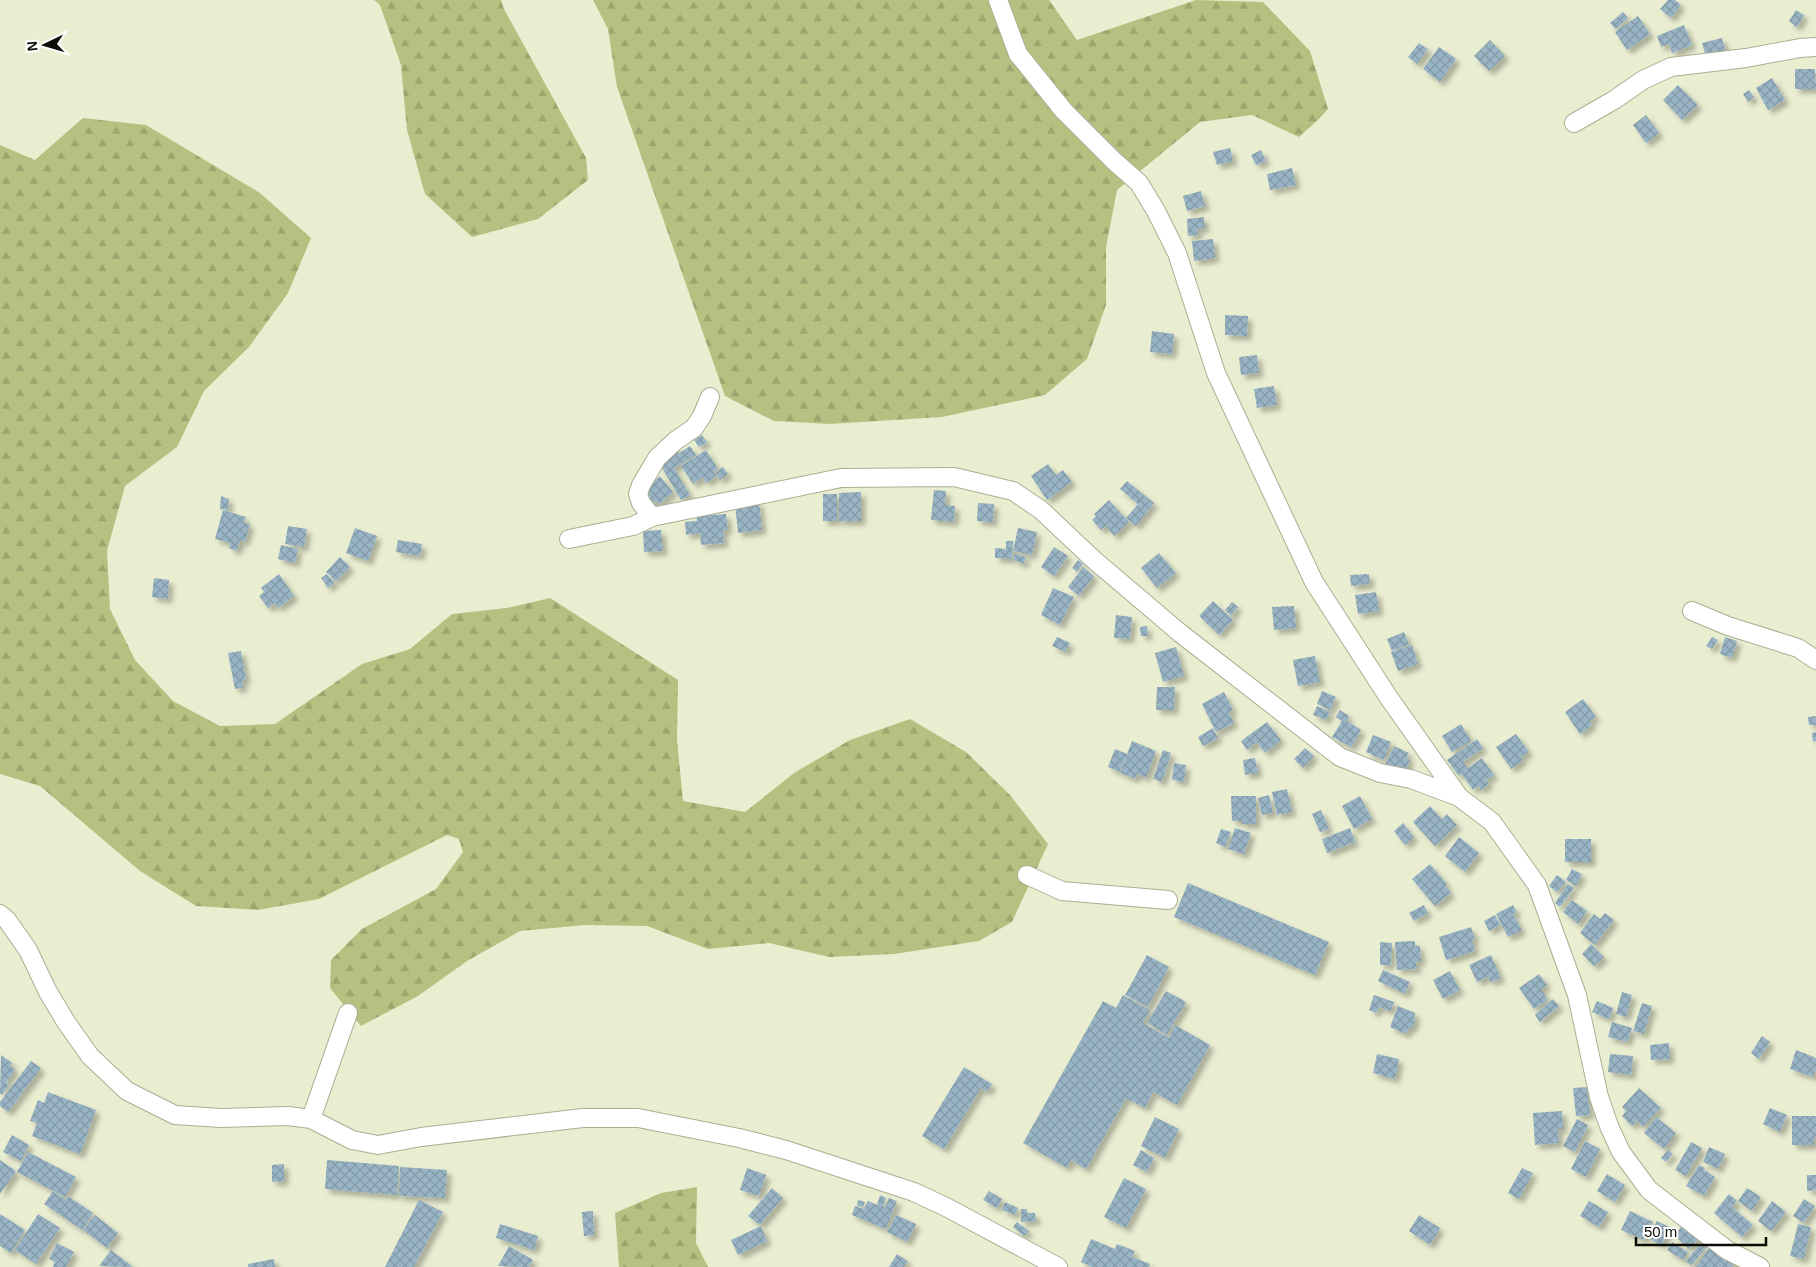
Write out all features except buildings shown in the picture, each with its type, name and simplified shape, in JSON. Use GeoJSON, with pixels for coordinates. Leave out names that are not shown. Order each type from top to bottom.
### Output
{"type":"FeatureCollection","features":[{"type":"Feature","properties":{"kind":"street"},"geometry":{"type":"LineString","coordinates":[[998,0],[1018,54],[1064,111],[1139,183],[1156,211],[1177,253],[1216,373],[1314,582],[1389,698],[1459,796],[1492,822],[1537,885],[1577,995],[1599,1097],[1621,1152],[1649,1190],[1727,1250],[1760,1267]]}},
{"type":"Feature","properties":{"kind":"street"},"geometry":{"type":"LineString","coordinates":[[1574,123],[1614,100],[1643,80],[1671,67],[1816,47]]}},
{"type":"Feature","properties":{"kind":"street"},"geometry":{"type":"LineString","coordinates":[[652,517],[641,503],[638,494],[641,485],[658,458],[675,441],[694,428],[702,416],[710,397]]}},
{"type":"Feature","properties":{"kind":"street"},"geometry":{"type":"LineString","coordinates":[[569,539],[633,526],[652,517],[842,478],[954,477],[1014,491],[1042,510],[1093,559],[1180,633],[1340,757],[1380,773],[1411,780],[1459,796]]}},
{"type":"Feature","properties":{"kind":"street"},"geometry":{"type":"LineString","coordinates":[[1692,611],[1728,626],[1798,648],[1816,660]]}},
{"type":"Feature","properties":{"kind":"street"},"geometry":{"type":"LineString","coordinates":[[1027,875],[1062,891],[1168,900]]}},
{"type":"Feature","properties":{"kind":"street"},"geometry":{"type":"LineString","coordinates":[[0,914],[7,920],[28,950],[66,1022],[90,1056],[127,1091],[175,1116],[222,1118],[288,1116],[311,1119],[352,1140],[378,1145],[422,1137],[583,1118],[638,1118],[739,1138],[786,1150],[914,1192],[1058,1267]]}},
{"type":"Feature","properties":{"kind":"street"},"geometry":{"type":"LineString","coordinates":[[311,1119],[348,1013]]}},
{"type":"Feature","properties":{"kind":"green space"},"geometry":{"type":"Polygon","coordinates":[[[374,0],[501,0],[504,9],[586,158],[588,180],[538,219],[472,237],[425,194],[407,130],[401,65],[380,5],[374,0]]]}},
{"type":"Feature","properties":{"kind":"green space"},"geometry":{"type":"Polygon","coordinates":[[[593,0],[1049,0],[1077,40],[1196,0],[1263,2],[1310,51],[1328,109],[1299,137],[1252,115],[1200,122],[1117,190],[1106,247],[1106,305],[1087,359],[1045,395],[942,417],[830,424],[774,421],[725,396],[617,87],[608,29],[593,0]]]}},
{"type":"Feature","properties":{"kind":"green space"},"geometry":{"type":"Polygon","coordinates":[[[83,118],[146,125],[260,193],[311,238],[288,293],[249,347],[204,391],[177,447],[125,486],[107,551],[110,609],[135,660],[173,701],[220,726],[275,724],[362,664],[410,649],[452,614],[507,608],[550,598],[678,680],[677,740],[683,801],[745,812],[794,773],[850,740],[910,719],[966,752],[1010,795],[1048,844],[1012,922],[979,941],[894,954],[829,957],[769,943],[708,949],[647,926],[585,925],[520,931],[467,961],[418,996],[361,1026],[330,988],[331,960],[362,929],[436,889],[463,852],[459,839],[447,835],[319,899],[258,910],[196,906],[140,871],[40,786],[0,774],[0,145],[35,160],[83,118]]]}},
{"type":"Feature","properties":{"kind":"green space"},"geometry":{"type":"Polygon","coordinates":[[[697,1187],[696,1243],[708,1267],[619,1267],[615,1213],[661,1193],[697,1187]]]}}]}
